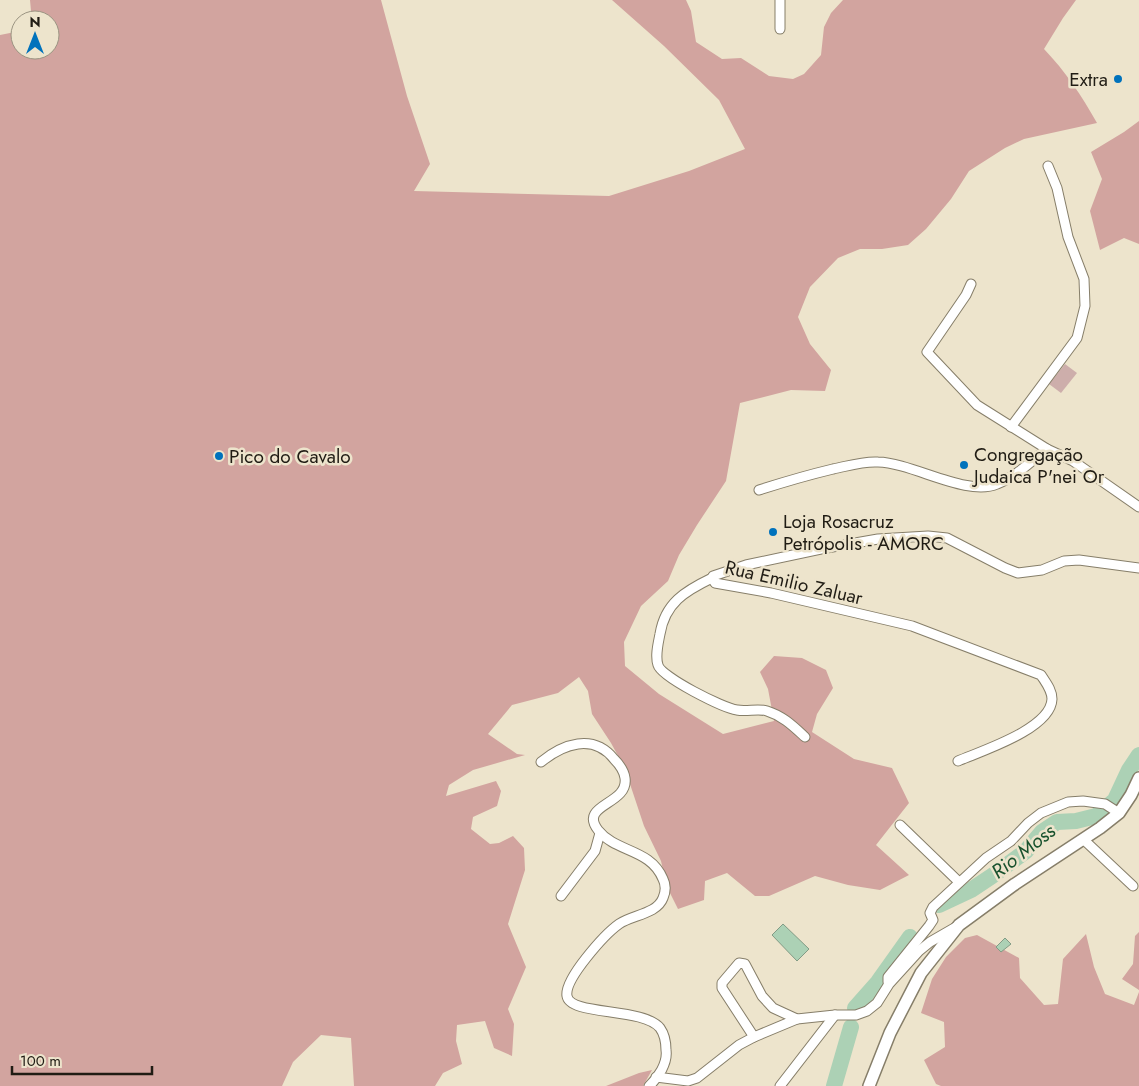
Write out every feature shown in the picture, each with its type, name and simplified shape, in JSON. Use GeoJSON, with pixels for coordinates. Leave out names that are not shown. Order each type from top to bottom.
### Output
{"type":"FeatureCollection","features":[{"type":"Feature","properties":{"kind":"street"},"geometry":{"type":"LineString","coordinates":[[780,0],[780,29]]}},
{"type":"Feature","properties":{"kind":"street"},"geometry":{"type":"LineString","coordinates":[[1011,427],[1076,338],[1085,306],[1084,279],[1068,236],[1057,188],[1048,166]]}},
{"type":"Feature","properties":{"kind":"street"},"geometry":{"type":"LineString","coordinates":[[971,284],[966,295],[928,352],[977,405],[1047,449],[1073,461],[1139,507]]}},
{"type":"Feature","properties":{"kind":"street"},"geometry":{"type":"LineString","coordinates":[[759,490],[807,475],[855,464],[878,462],[896,464],[937,478],[985,488],[996,485],[1010,477],[1047,449]]}},
{"type":"Feature","properties":{"kind":"street","name":"Rua Emilio Zaluar"},"geometry":{"type":"LineString","coordinates":[[958,760],[1010,739],[1035,724],[1048,712],[1052,700],[1049,686],[1041,676],[912,626],[771,593],[715,583],[712,578],[716,574],[746,565],[821,550],[878,539],[928,536],[947,538],[1018,573],[1042,570],[1064,561],[1079,560],[1139,568]]}},
{"type":"Feature","properties":{"kind":"street"},"geometry":{"type":"LineString","coordinates":[[712,578],[682,594],[666,616],[661,626],[657,654],[658,666],[664,674],[709,699],[736,710],[766,711],[787,720],[805,737]]}},
{"type":"Feature","properties":{"kind":"street"},"geometry":{"type":"LineString","coordinates":[[541,762],[553,753],[570,745],[589,743],[609,752],[621,767],[625,778],[624,788],[620,796],[596,811],[594,824],[600,833],[610,840],[653,863],[660,873],[666,889],[659,904],[621,923],[610,932],[579,966],[570,984],[567,997],[574,1004],[589,1009],[646,1018],[660,1028],[665,1038],[667,1053],[662,1070],[649,1086]]}},
{"type":"Feature","properties":{"kind":"street"},"geometry":{"type":"LineString","coordinates":[[656,1078],[688,1081],[697,1078],[739,1045],[797,1019],[856,1015],[866,1011],[877,1002],[888,984],[919,951],[1100,828],[1119,813],[1138,781]]}},
{"type":"Feature","properties":{"kind":"street"},"geometry":{"type":"LineString","coordinates":[[888,984],[888,977],[933,920],[930,913],[933,907],[986,858],[1012,841],[1028,822],[1041,813],[1068,802],[1083,801],[1105,804],[1119,813]]}},
{"type":"Feature","properties":{"kind":"street"},"geometry":{"type":"LineString","coordinates":[[900,825],[959,882]]}},
{"type":"Feature","properties":{"kind":"street"},"geometry":{"type":"LineString","coordinates":[[561,896],[595,851],[600,833]]}},
{"type":"Feature","properties":{"kind":"street"},"geometry":{"type":"LineString","coordinates":[[1083,839],[1133,886]]}},
{"type":"Feature","properties":{"kind":"street"},"geometry":{"type":"LineString","coordinates":[[869,1086],[890,1033],[921,973],[959,925]]}},
{"type":"Feature","properties":{"kind":"street"},"geometry":{"type":"LineString","coordinates":[[754,1037],[722,988],[722,983],[739,963],[745,964],[762,996],[773,1008],[797,1019]]}},
{"type":"Feature","properties":{"kind":"street"},"geometry":{"type":"LineString","coordinates":[[780,1086],[835,1015]]}},
{"type":"Feature","properties":{"kind":"shaded area"},"geometry":{"type":"Polygon","coordinates":[[[30,0],[381,0],[407,96],[430,164],[414,191],[609,196],[689,171],[745,149],[719,100],[664,46],[612,0],[686,0],[691,11],[696,42],[722,59],[741,58],[769,76],[793,79],[804,74],[821,55],[824,27],[831,13],[843,0],[1076,0],[1044,49],[1073,84],[1097,123],[1024,139],[1005,148],[969,171],[951,199],[926,229],[908,245],[882,249],[860,249],[838,258],[810,287],[798,317],[810,344],[831,370],[825,391],[791,390],[740,403],[726,481],[679,555],[668,581],[641,606],[624,642],[625,666],[659,694],[723,734],[774,721],[768,689],[760,672],[774,656],[802,658],[826,670],[833,688],[817,714],[812,732],[854,759],[892,768],[909,803],[876,845],[909,875],[880,890],[848,885],[815,876],[769,896],[755,896],[727,873],[705,881],[704,900],[678,909],[667,887],[661,861],[644,826],[628,774],[592,714],[588,691],[579,677],[558,693],[512,705],[488,734],[517,754],[525,755],[473,770],[449,785],[446,796],[496,781],[501,791],[497,806],[473,817],[471,829],[490,844],[499,843],[513,836],[524,848],[525,870],[508,924],[526,967],[508,1009],[514,1024],[512,1056],[494,1048],[485,1021],[457,1025],[456,1041],[462,1064],[443,1073],[435,1086],[354,1086],[351,1038],[321,1035],[293,1062],[282,1086],[0,1086],[0,35],[10,33],[10,60],[60,60],[60,10],[31,10],[30,0]]]}},
{"type":"Feature","properties":{"kind":"shaded area"},"geometry":{"type":"Polygon","coordinates":[[[1139,121],[1139,244],[1124,238],[1100,250],[1090,211],[1102,179],[1091,152],[1139,121]]]}},
{"type":"Feature","properties":{"kind":"shaded area"},"geometry":{"type":"Polygon","coordinates":[[[1065,364],[1077,373],[1061,393],[1049,384],[1065,364]]]}},
{"type":"Feature","properties":{"kind":"shaded area"},"geometry":{"type":"Polygon","coordinates":[[[783,924],[809,949],[797,961],[772,935],[783,924]]]}},
{"type":"Feature","properties":{"kind":"shaded area"},"geometry":{"type":"Polygon","coordinates":[[[1139,932],[1139,990],[1122,979],[1133,964],[1135,936],[1139,932]]]}},
{"type":"Feature","properties":{"kind":"shaded area"},"geometry":{"type":"Polygon","coordinates":[[[1086,934],[1094,967],[1105,994],[1134,1005],[1139,992],[1139,1086],[941,1086],[936,1084],[924,1060],[945,1047],[944,1022],[921,1013],[932,979],[946,957],[965,938],[977,935],[1019,958],[1020,978],[1044,1005],[1058,1004],[1063,959],[1086,934]]]}},
{"type":"Feature","properties":{"kind":"shaded area"},"geometry":{"type":"Polygon","coordinates":[[[1005,938],[1011,944],[1001,952],[996,947],[1005,938]]]}},
{"type":"Feature","properties":{"kind":"shaded area"},"geometry":{"type":"Polygon","coordinates":[[[652,1070],[643,1086],[606,1086],[639,1073],[652,1070]]]}},
{"type":"Feature","properties":{"kind":"waterway","name":"Rio Moss"},"geometry":{"type":"LineString","coordinates":[[939,905],[971,890],[992,876],[1026,851],[1042,832],[1057,822],[1076,821],[1096,816],[1115,800],[1129,770],[1139,755]]}},
{"type":"Feature","properties":{"kind":"waterway","name":"Rio Moss"},"geometry":{"type":"LineString","coordinates":[[855,1008],[878,982],[910,937]]}},
{"type":"Feature","properties":{"kind":"waterway","name":"Rio Moss"},"geometry":{"type":"LineString","coordinates":[[834,1086],[851,1027]]}},
{"type":"Feature","properties":{"kind":"place","name":"Extra"},"geometry":{"type":"Point","coordinates":[1118,79]}},
{"type":"Feature","properties":{"kind":"place","name":"Pico do Cavalo"},"geometry":{"type":"Point","coordinates":[219,456]}},
{"type":"Feature","properties":{"kind":"place","name":"Congregação Judaica P'nei Or"},"geometry":{"type":"Point","coordinates":[964,465]}},
{"type":"Feature","properties":{"kind":"place","name":"Loja Rosacruz Petrópolis - AMORC"},"geometry":{"type":"Point","coordinates":[773,532]}}]}
